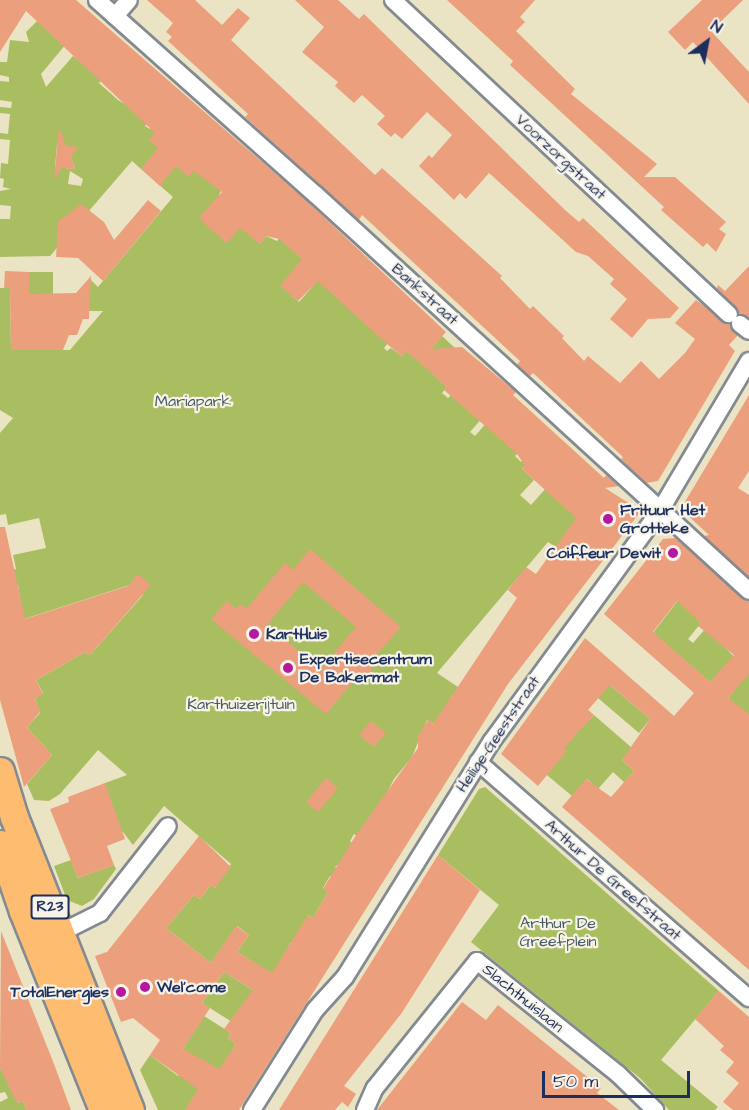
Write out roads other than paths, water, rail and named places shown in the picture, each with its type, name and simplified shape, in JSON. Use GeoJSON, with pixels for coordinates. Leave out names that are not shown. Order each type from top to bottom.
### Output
{"type":"FeatureCollection","features":[{"type":"Feature","properties":{"kind":"main road","name":"R23"},"geometry":{"type":"LineString","coordinates":[[0,771],[60,933],[130,1110]]}},
{"type":"Feature","properties":{"kind":"main road","name":"R23"},"geometry":{"type":"LineString","coordinates":[[0,844],[22,911],[104,1110]]}},
{"type":"Feature","properties":{"kind":"street","name":"Bankstraat"},"geometry":{"type":"LineString","coordinates":[[97,0],[749,591]]}},
{"type":"Feature","properties":{"kind":"street"},"geometry":{"type":"LineString","coordinates":[[115,16],[129,0]]}},
{"type":"Feature","properties":{"kind":"street","name":"Voorzorgstraat"},"geometry":{"type":"LineString","coordinates":[[393,0],[739,323]]}},
{"type":"Feature","properties":{"kind":"street","name":"Heilige-Geeststraat"},"geometry":{"type":"LineString","coordinates":[[252,1110],[315,1010],[345,976],[478,762],[542,667],[661,510],[749,361]]}},
{"type":"Feature","properties":{"kind":"street","name":"Arthur De Greefstraat"},"geometry":{"type":"LineString","coordinates":[[478,762],[749,998]]}},
{"type":"Feature","properties":{"kind":"street"},"geometry":{"type":"LineString","coordinates":[[60,933],[100,913],[168,826]]}},
{"type":"Feature","properties":{"kind":"street","name":"Slachthuislaan"},"geometry":{"type":"LineString","coordinates":[[365,1110],[375,1088],[477,961],[618,1074],[655,1110]]}},
{"type":"Feature","properties":{"kind":"place","name":"Frituur Het Grotteke"},"geometry":{"type":"Point","coordinates":[608,519]}},
{"type":"Feature","properties":{"kind":"place","name":"Coiffeur Dewit"},"geometry":{"type":"Point","coordinates":[673,553]}},
{"type":"Feature","properties":{"kind":"place","name":"KartHuis"},"geometry":{"type":"Point","coordinates":[254,634]}},
{"type":"Feature","properties":{"kind":"place","name":"Expertisecentrum De Bakermat"},"geometry":{"type":"Point","coordinates":[288,668]}},
{"type":"Feature","properties":{"kind":"place","name":"Wel'come"},"geometry":{"type":"Point","coordinates":[145,987]}},
{"type":"Feature","properties":{"kind":"place","name":"TotalEnergies"},"geometry":{"type":"Point","coordinates":[121,992]}},
{"type":"Feature","properties":{"kind":"park label","name":"Mariapark"},"geometry":{"type":"Point","coordinates":[193,401]}},
{"type":"Feature","properties":{"kind":"park label","name":"Karthuizerijtuin"},"geometry":{"type":"Point","coordinates":[241,704]}},
{"type":"Feature","properties":{"kind":"park label","name":"Arthur De Greefplein"},"geometry":{"type":"Point","coordinates":[558,932]}}]}
